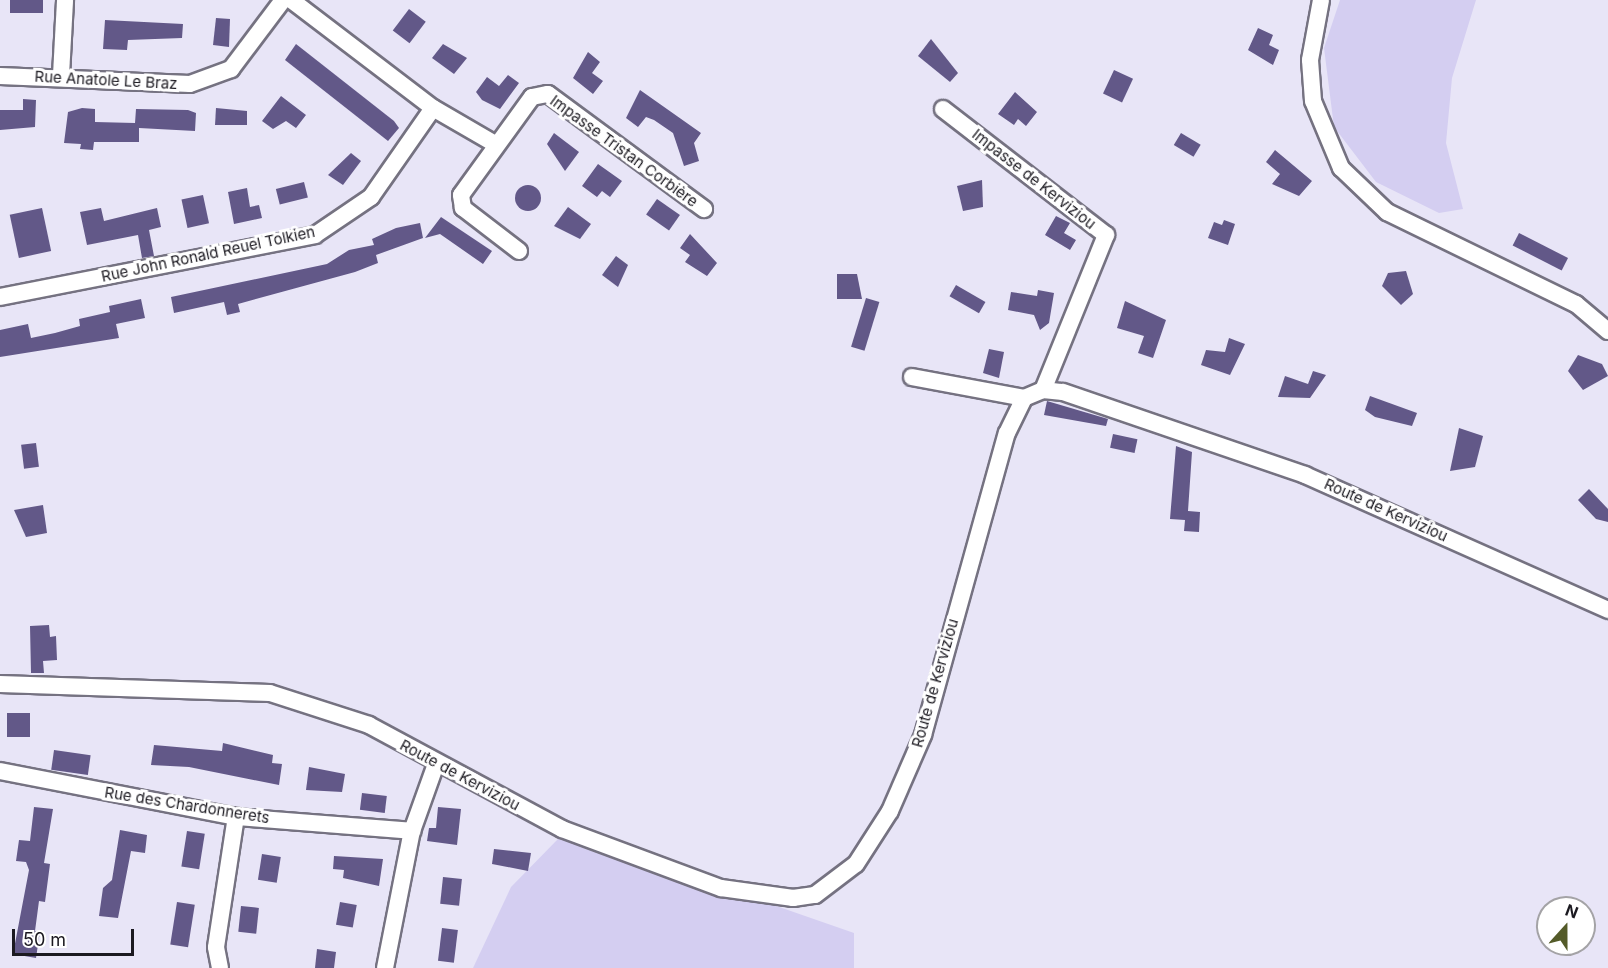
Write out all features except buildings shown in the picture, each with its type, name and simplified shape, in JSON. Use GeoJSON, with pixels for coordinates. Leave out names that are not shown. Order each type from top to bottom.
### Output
{"type":"FeatureCollection","features":[{"type":"Feature","properties":{"kind":"street"},"geometry":{"type":"LineString","coordinates":[[61,75],[65,0]]}},
{"type":"Feature","properties":{"kind":"street","name":"Rue Anatole Le Braz"},"geometry":{"type":"LineString","coordinates":[[0,76],[61,75],[190,84],[231,69],[283,0]]}},
{"type":"Feature","properties":{"kind":"street"},"geometry":{"type":"LineString","coordinates":[[291,0],[433,108],[495,144]]}},
{"type":"Feature","properties":{"kind":"street"},"geometry":{"type":"LineString","coordinates":[[1321,0],[1310,60],[1313,101],[1341,168],[1387,212],[1576,303],[1608,331]]}},
{"type":"Feature","properties":{"kind":"street","name":"Impasse Tristan Corbière"},"geometry":{"type":"LineString","coordinates":[[519,251],[463,208],[461,195],[495,144],[532,97],[548,94],[704,209]]}},
{"type":"Feature","properties":{"kind":"street","name":"Rue John Ronald Reuel Tolkien"},"geometry":{"type":"LineString","coordinates":[[0,297],[315,235],[371,197],[433,108]]}},
{"type":"Feature","properties":{"kind":"street","name":"Impasse de Kerviziou"},"geometry":{"type":"LineString","coordinates":[[942,109],[1106,235],[1043,390]]}},
{"type":"Feature","properties":{"kind":"street"},"geometry":{"type":"LineString","coordinates":[[912,377],[1024,398],[1043,390]]}},
{"type":"Feature","properties":{"kind":"street","name":"Route de Kerviziou"},"geometry":{"type":"LineString","coordinates":[[1043,390],[1173,428],[1316,479],[1608,610]]}},
{"type":"Feature","properties":{"kind":"street","name":"Route de Kerviziou"},"geometry":{"type":"LineString","coordinates":[[0,684],[270,693],[369,725],[436,764],[562,829],[721,888],[793,898],[815,895],[856,864],[890,811],[924,735],[999,456],[1024,398]]}},
{"type":"Feature","properties":{"kind":"street"},"geometry":{"type":"LineString","coordinates":[[385,968],[412,831],[436,764]]}},
{"type":"Feature","properties":{"kind":"street","name":"Rue des Chardonnerets"},"geometry":{"type":"LineString","coordinates":[[0,771],[236,817],[412,831]]}},
{"type":"Feature","properties":{"kind":"street"},"geometry":{"type":"LineString","coordinates":[[220,968],[216,947],[236,817]]}},
{"type":"Feature","properties":{"kind":"shaded area"},"geometry":{"type":"Polygon","coordinates":[[[1340,0],[1476,0],[1452,78],[1446,143],[1463,209],[1439,213],[1376,182],[1334,127],[1324,48],[1340,0]]]}},
{"type":"Feature","properties":{"kind":"shaded area"},"geometry":{"type":"Polygon","coordinates":[[[558,839],[607,847],[854,933],[854,968],[473,968],[511,887],[558,839]]]}}]}
